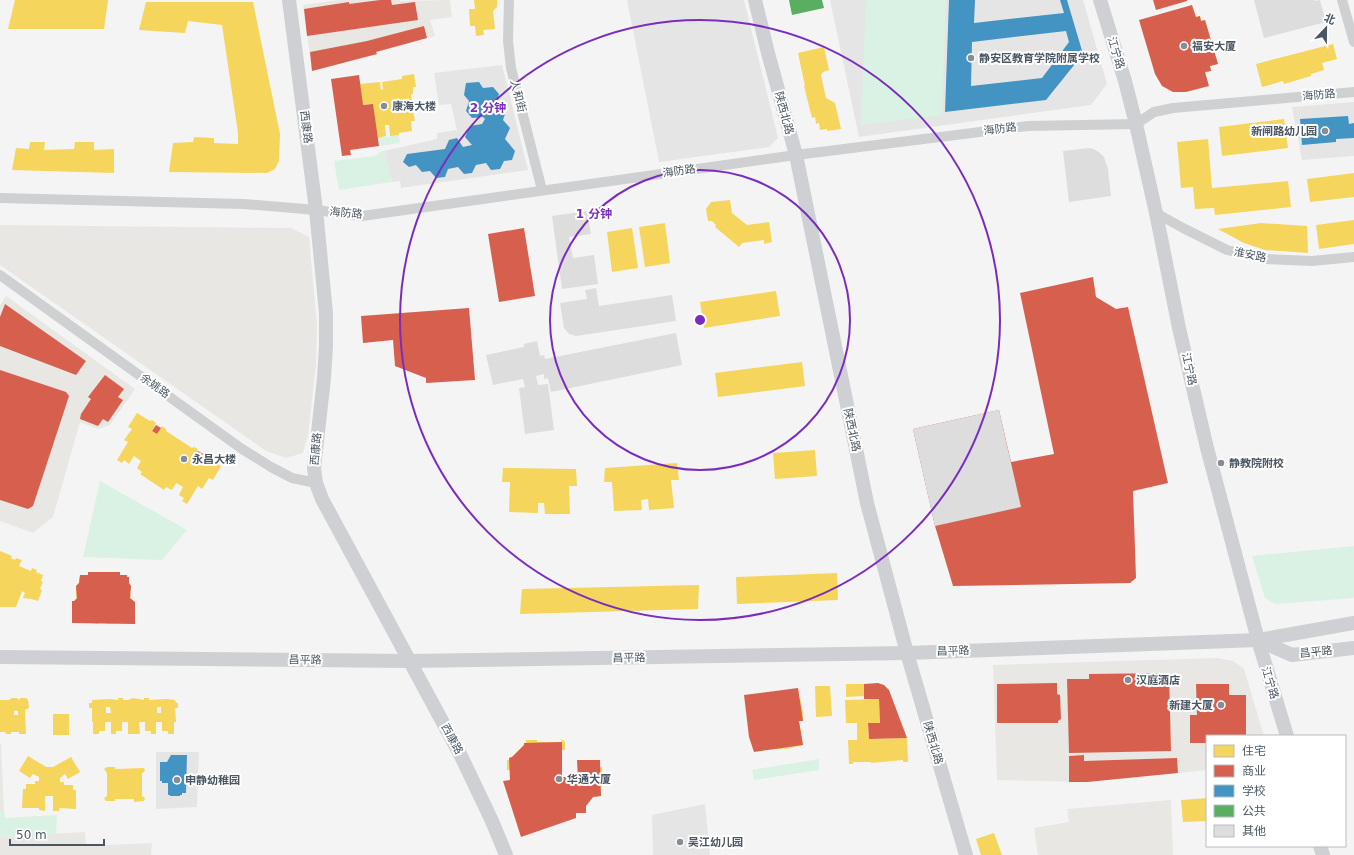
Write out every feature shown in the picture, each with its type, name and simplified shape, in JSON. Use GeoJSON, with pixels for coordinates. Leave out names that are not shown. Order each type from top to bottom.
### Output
{"type":"FeatureCollection","features":[{"type":"Feature","properties":{"kind":"street","name":"西康路"},"geometry":{"type":"LineString","coordinates":[[290,0],[316,210],[326,313],[326,346],[314,468],[316,483],[322,499],[461,756],[492,821],[506,855]]}},
{"type":"Feature","properties":{"kind":"street","name":"人和街"},"geometry":{"type":"LineString","coordinates":[[509,0],[508,41],[511,68],[542,190]]}},
{"type":"Feature","properties":{"kind":"street","name":"陕西北路"},"geometry":{"type":"LineString","coordinates":[[755,0],[796,155],[867,503],[907,653],[966,855]]}},
{"type":"Feature","properties":{"kind":"street","name":"江宁路"},"geometry":{"type":"LineString","coordinates":[[1100,0],[1125,81],[1136,124],[1156,212],[1179,328],[1206,444],[1258,640],[1287,735]]}},
{"type":"Feature","properties":{"kind":"street"},"geometry":{"type":"LineString","coordinates":[[1342,0],[1354,42]]}},
{"type":"Feature","properties":{"kind":"street","name":"海防路"},"geometry":{"type":"LineString","coordinates":[[0,198],[244,204],[316,210],[362,216],[796,155],[1028,126],[1136,124],[1154,112],[1173,108],[1354,92]]}},
{"type":"Feature","properties":{"kind":"street","name":"淮安路"},"geometry":{"type":"LineString","coordinates":[[1156,212],[1183,228],[1227,250],[1266,259],[1312,261],[1354,256]]}},
{"type":"Feature","properties":{"kind":"street","name":"余姚路"},"geometry":{"type":"LineString","coordinates":[[0,275],[248,452],[271,467],[292,478],[316,483]]}},
{"type":"Feature","properties":{"kind":"street","name":"昌平路"},"geometry":{"type":"LineString","coordinates":[[0,657],[409,661],[907,653],[1258,640],[1354,623]]}},
{"type":"Feature","properties":{"kind":"street","name":"昌平路"},"geometry":{"type":"LineString","coordinates":[[1258,640],[1292,655],[1354,648]]}},
{"type":"Feature","properties":{"kind":"shaded area"},"geometry":{"type":"Polygon","coordinates":[[[339,0],[450,0],[452,17],[430,20],[435,36],[377,52],[377,54],[312,71],[303,5],[339,0]]]}},
{"type":"Feature","properties":{"kind":"shaded area"},"geometry":{"type":"Polygon","coordinates":[[[627,0],[744,0],[778,138],[769,147],[659,162],[627,0]]]}},
{"type":"Feature","properties":{"kind":"shaded area","name":"静安区教育学院附属学校"},"geometry":{"type":"Polygon","coordinates":[[[830,0],[1083,0],[1107,84],[1091,105],[859,137],[830,0]]]}},
{"type":"Feature","properties":{"kind":"shaded area"},"geometry":{"type":"Polygon","coordinates":[[[502,65],[528,170],[401,188],[400,181],[392,182],[384,151],[437,139],[437,133],[457,130],[451,104],[439,105],[434,73],[502,65]]]}},
{"type":"Feature","properties":{"kind":"shaded area","name":"新闸路幼儿园"},"geometry":{"type":"Polygon","coordinates":[[[1354,102],[1354,156],[1302,160],[1292,107],[1354,102]]]}},
{"type":"Feature","properties":{"kind":"shaded area"},"geometry":{"type":"Polygon","coordinates":[[[0,225],[291,228],[309,237],[317,325],[316,364],[308,436],[303,453],[286,458],[266,451],[0,265],[0,225]]]}},
{"type":"Feature","properties":{"kind":"shaded area"},"geometry":{"type":"Polygon","coordinates":[[[6,296],[135,389],[110,425],[98,429],[80,422],[53,517],[33,533],[0,521],[0,305],[6,296]]]}},
{"type":"Feature","properties":{"kind":"shaded area"},"geometry":{"type":"Polygon","coordinates":[[[1217,658],[1233,661],[1244,669],[1264,735],[1206,735],[1206,770],[1087,782],[997,780],[993,665],[1217,658]]]}},
{"type":"Feature","properties":{"kind":"shaded area"},"geometry":{"type":"Polygon","coordinates":[[[1,744],[4,810],[0,810],[1,744]]]}},
{"type":"Feature","properties":{"kind":"shaded area","name":"申静幼稚园"},"geometry":{"type":"Polygon","coordinates":[[[156,752],[199,752],[197,807],[156,809],[156,752]]]}},
{"type":"Feature","properties":{"kind":"shaded area"},"geometry":{"type":"Polygon","coordinates":[[[1171,800],[1173,855],[1038,855],[1034,828],[1069,822],[1067,809],[1171,800]]]}},
{"type":"Feature","properties":{"kind":"shaded area","name":"吴江幼儿园"},"geometry":{"type":"Polygon","coordinates":[[[705,804],[710,855],[653,855],[652,815],[705,804]]]}},
{"type":"Feature","properties":{"kind":"shaded area"},"geometry":{"type":"Polygon","coordinates":[[[85,832],[86,846],[152,843],[151,855],[0,855],[0,837],[85,832]]]}},
{"type":"Feature","properties":{"kind":"green space"},"geometry":{"type":"Polygon","coordinates":[[[866,0],[946,0],[942,115],[861,125],[866,0]]]}},
{"type":"Feature","properties":{"kind":"green space"},"geometry":{"type":"Polygon","coordinates":[[[399,135],[400,143],[379,146],[378,138],[399,135]]]}},
{"type":"Feature","properties":{"kind":"green space"},"geometry":{"type":"Polygon","coordinates":[[[384,151],[392,182],[339,190],[334,161],[375,156],[384,151]]]}},
{"type":"Feature","properties":{"kind":"green space"},"geometry":{"type":"Polygon","coordinates":[[[100,481],[187,530],[162,560],[83,557],[100,481]]]}},
{"type":"Feature","properties":{"kind":"green space"},"geometry":{"type":"Polygon","coordinates":[[[1354,546],[1354,598],[1275,604],[1265,598],[1252,556],[1354,546]]]}},
{"type":"Feature","properties":{"kind":"green space"},"geometry":{"type":"Polygon","coordinates":[[[819,759],[819,770],[754,780],[752,770],[819,759]]]}},
{"type":"Feature","properties":{"kind":"green space"},"geometry":{"type":"Polygon","coordinates":[[[0,810],[4,810],[5,818],[57,815],[56,834],[0,837],[0,810]]]}},
{"type":"Feature","properties":{"kind":"building: 住宅"},"geometry":{"type":"Polygon","coordinates":[[[15,0],[108,0],[104,29],[8,29],[15,0]]]}},
{"type":"Feature","properties":{"kind":"building: 住宅"},"geometry":{"type":"Polygon","coordinates":[[[474,0],[497,0],[497,7],[493,11],[495,29],[483,30],[484,35],[476,36],[475,26],[470,26],[469,9],[475,9],[474,0]]]}},
{"type":"Feature","properties":{"kind":"building: 住宅"},"geometry":{"type":"Polygon","coordinates":[[[146,2],[253,2],[280,134],[279,161],[275,169],[267,173],[169,172],[173,143],[193,142],[194,137],[214,138],[214,143],[238,144],[238,133],[222,25],[188,21],[185,33],[139,30],[146,2]]]}},
{"type":"Feature","properties":{"kind":"building: 住宅","name":"福安大厦"},"geometry":{"type":"Polygon","coordinates":[[[1200,16],[1201,21],[1205,20],[1218,64],[1210,66],[1211,71],[1200,74],[1182,72],[1168,65],[1161,58],[1153,41],[1157,39],[1154,29],[1200,16]]]}},
{"type":"Feature","properties":{"kind":"building: 住宅"},"geometry":{"type":"Polygon","coordinates":[[[1333,44],[1337,59],[1322,63],[1324,70],[1311,74],[1311,76],[1284,84],[1283,81],[1262,87],[1256,64],[1333,44]]]}},
{"type":"Feature","properties":{"kind":"building: 住宅"},"geometry":{"type":"Polygon","coordinates":[[[824,47],[829,70],[823,72],[821,75],[826,98],[835,103],[841,129],[827,131],[827,129],[820,130],[819,123],[816,124],[815,117],[812,118],[798,53],[824,47]]]}},
{"type":"Feature","properties":{"kind":"building: 住宅","name":"康海大楼"},"geometry":{"type":"Polygon","coordinates":[[[414,74],[416,87],[413,87],[413,94],[411,94],[412,101],[399,101],[400,113],[413,111],[415,121],[411,121],[412,131],[390,136],[389,125],[385,125],[386,136],[378,138],[377,135],[364,137],[363,128],[359,128],[358,118],[370,116],[369,104],[363,105],[364,107],[356,108],[352,95],[349,95],[347,83],[360,81],[360,84],[380,82],[381,90],[383,89],[382,82],[402,79],[402,76],[414,74]]]}},
{"type":"Feature","properties":{"kind":"building: 住宅"},"geometry":{"type":"Polygon","coordinates":[[[1284,119],[1288,148],[1222,156],[1219,127],[1284,119]]]}},
{"type":"Feature","properties":{"kind":"building: 住宅"},"geometry":{"type":"Polygon","coordinates":[[[1208,139],[1212,188],[1288,181],[1291,207],[1215,215],[1214,208],[1195,209],[1193,187],[1181,188],[1177,142],[1208,139]]]}},
{"type":"Feature","properties":{"kind":"building: 住宅"},"geometry":{"type":"Polygon","coordinates":[[[30,142],[45,142],[44,150],[74,149],[75,142],[94,142],[94,150],[114,149],[114,173],[12,170],[16,148],[29,149],[30,142]]]}},
{"type":"Feature","properties":{"kind":"building: 住宅"},"geometry":{"type":"Polygon","coordinates":[[[1354,173],[1354,197],[1310,202],[1307,179],[1354,173]]]}},
{"type":"Feature","properties":{"kind":"building: 住宅"},"geometry":{"type":"Polygon","coordinates":[[[730,200],[732,213],[747,225],[769,222],[772,242],[764,244],[764,240],[742,243],[739,247],[715,227],[716,225],[712,221],[708,221],[706,209],[711,202],[730,200]]]}},
{"type":"Feature","properties":{"kind":"building: 住宅"},"geometry":{"type":"Polygon","coordinates":[[[1354,220],[1354,244],[1319,249],[1316,225],[1354,220]]]}},
{"type":"Feature","properties":{"kind":"building: 住宅"},"geometry":{"type":"Polygon","coordinates":[[[665,223],[670,263],[645,267],[639,227],[665,223]]]}},
{"type":"Feature","properties":{"kind":"building: 住宅"},"geometry":{"type":"Polygon","coordinates":[[[1261,223],[1307,226],[1308,253],[1265,250],[1244,243],[1218,229],[1261,223]]]}},
{"type":"Feature","properties":{"kind":"building: 住宅"},"geometry":{"type":"Polygon","coordinates":[[[632,228],[638,268],[612,272],[607,232],[632,228]]]}},
{"type":"Feature","properties":{"kind":"building: 住宅"},"geometry":{"type":"Polygon","coordinates":[[[776,291],[780,316],[704,328],[700,302],[776,291]]]}},
{"type":"Feature","properties":{"kind":"building: 住宅"},"geometry":{"type":"Polygon","coordinates":[[[802,362],[805,386],[718,397],[715,373],[802,362]]]}},
{"type":"Feature","properties":{"kind":"building: 住宅","name":"永昌大楼"},"geometry":{"type":"Polygon","coordinates":[[[137,413],[156,423],[152,431],[157,434],[162,426],[166,429],[166,431],[192,448],[194,447],[198,449],[194,458],[199,461],[205,453],[208,458],[221,466],[213,480],[209,478],[202,489],[198,486],[187,504],[182,501],[184,498],[179,495],[183,487],[176,483],[172,490],[166,487],[164,490],[140,474],[142,472],[137,468],[141,461],[134,456],[129,464],[124,460],[122,463],[117,460],[128,442],[124,440],[132,429],[128,427],[137,413]]]}},
{"type":"Feature","properties":{"kind":"building: 住宅"},"geometry":{"type":"Polygon","coordinates":[[[815,450],[817,476],[775,479],[773,453],[815,450]]]}},
{"type":"Feature","properties":{"kind":"building: 住宅"},"geometry":{"type":"Polygon","coordinates":[[[677,463],[679,480],[671,480],[674,508],[649,510],[648,499],[641,500],[642,510],[614,511],[612,482],[604,482],[605,468],[677,463]]]}},
{"type":"Feature","properties":{"kind":"building: 住宅"},"geometry":{"type":"Polygon","coordinates":[[[503,468],[576,469],[577,486],[569,486],[570,514],[545,514],[544,503],[538,503],[538,513],[509,512],[510,482],[502,482],[503,468]]]}},
{"type":"Feature","properties":{"kind":"building: 住宅"},"geometry":{"type":"Polygon","coordinates":[[[0,551],[12,556],[11,558],[15,560],[16,558],[22,560],[19,566],[31,571],[32,568],[37,570],[36,572],[43,575],[41,581],[43,582],[40,589],[42,590],[38,601],[23,598],[25,593],[22,591],[16,607],[0,607],[0,551]]]}},
{"type":"Feature","properties":{"kind":"building: 住宅"},"geometry":{"type":"Polygon","coordinates":[[[88,572],[100,572],[100,579],[107,579],[107,572],[120,572],[120,575],[127,575],[127,577],[129,577],[131,597],[127,601],[116,601],[117,605],[128,605],[128,622],[107,624],[108,611],[99,611],[99,624],[79,622],[79,605],[89,605],[91,601],[80,601],[76,597],[76,586],[79,583],[80,575],[88,575],[88,572]]]}},
{"type":"Feature","properties":{"kind":"building: 住宅"},"geometry":{"type":"Polygon","coordinates":[[[837,573],[838,600],[737,604],[736,577],[837,573]]]}},
{"type":"Feature","properties":{"kind":"building: 住宅"},"geometry":{"type":"Polygon","coordinates":[[[699,585],[698,609],[520,614],[522,589],[699,585]]]}},
{"type":"Feature","properties":{"kind":"building: 住宅"},"geometry":{"type":"Polygon","coordinates":[[[846,684],[864,684],[864,696],[846,697],[846,684]]]}},
{"type":"Feature","properties":{"kind":"building: 住宅"},"geometry":{"type":"Polygon","coordinates":[[[815,686],[830,686],[832,716],[816,717],[815,686]]]}},
{"type":"Feature","properties":{"kind":"building: 住宅"},"geometry":{"type":"Polygon","coordinates":[[[12,698],[17,698],[19,700],[20,698],[26,698],[28,700],[29,707],[28,709],[25,709],[26,734],[11,732],[11,734],[6,734],[5,732],[0,732],[0,700],[9,700],[12,698]],[[14,711],[14,715],[18,715],[18,711],[14,711]]]}},
{"type":"Feature","properties":{"kind":"building: 住宅"},"geometry":{"type":"Polygon","coordinates":[[[118,698],[123,698],[123,700],[133,698],[144,700],[144,698],[149,698],[149,700],[175,700],[176,703],[178,703],[178,708],[175,708],[176,722],[174,722],[174,734],[168,734],[168,731],[162,731],[162,722],[156,722],[156,734],[151,734],[151,731],[145,731],[145,722],[139,722],[140,734],[128,734],[128,722],[122,722],[122,731],[116,731],[116,734],[111,734],[111,722],[105,722],[105,731],[99,731],[99,734],[93,734],[92,708],[89,708],[89,703],[92,703],[92,700],[118,700],[118,698]],[[106,707],[106,713],[111,713],[110,707],[106,707]],[[157,707],[157,713],[161,713],[161,707],[157,707]]]}},
{"type":"Feature","properties":{"kind":"building: 住宅"},"geometry":{"type":"Polygon","coordinates":[[[800,698],[803,721],[799,721],[803,745],[786,749],[764,750],[761,726],[757,726],[755,719],[754,704],[774,702],[775,710],[782,709],[780,701],[800,698]]]}},
{"type":"Feature","properties":{"kind":"building: 住宅"},"geometry":{"type":"Polygon","coordinates":[[[879,699],[880,723],[868,723],[869,739],[907,738],[908,762],[903,762],[903,760],[871,763],[853,762],[853,764],[849,764],[848,740],[857,740],[857,723],[846,723],[845,700],[879,699]]]}},
{"type":"Feature","properties":{"kind":"building: 住宅"},"geometry":{"type":"Polygon","coordinates":[[[53,714],[69,714],[69,735],[53,735],[53,714]]]}},
{"type":"Feature","properties":{"kind":"building: 住宅","name":"华通大厦"},"geometry":{"type":"Polygon","coordinates":[[[526,740],[537,740],[537,742],[562,742],[561,740],[563,740],[565,742],[565,750],[562,750],[562,777],[578,777],[577,760],[600,760],[603,786],[600,787],[601,796],[593,797],[586,806],[586,813],[576,813],[576,816],[557,817],[557,814],[550,814],[548,781],[537,781],[538,795],[519,796],[519,800],[512,800],[509,798],[511,797],[510,780],[514,780],[514,775],[510,776],[510,770],[507,770],[507,760],[509,760],[509,758],[512,757],[524,745],[524,743],[526,743],[526,740]]]}},
{"type":"Feature","properties":{"kind":"building: 住宅"},"geometry":{"type":"Polygon","coordinates":[[[28,756],[46,767],[53,767],[71,757],[80,772],[68,779],[65,774],[60,778],[60,782],[64,782],[64,785],[73,785],[73,790],[76,790],[76,809],[59,808],[59,811],[53,811],[53,796],[45,796],[45,811],[39,810],[39,808],[22,808],[23,789],[26,789],[26,784],[35,784],[35,781],[39,781],[39,777],[33,774],[30,778],[19,771],[28,756]]]}},
{"type":"Feature","properties":{"kind":"building: 住宅"},"geometry":{"type":"Polygon","coordinates":[[[107,767],[115,767],[115,769],[144,768],[145,770],[142,773],[142,796],[145,798],[144,801],[134,802],[134,799],[115,799],[115,801],[106,801],[104,798],[107,796],[107,773],[104,769],[107,767]]]}},
{"type":"Feature","properties":{"kind":"building: 住宅"},"geometry":{"type":"Polygon","coordinates":[[[1206,798],[1206,821],[1183,822],[1181,800],[1206,798]]]}},
{"type":"Feature","properties":{"kind":"building: 住宅"},"geometry":{"type":"Polygon","coordinates":[[[994,833],[1002,855],[981,855],[976,839],[994,833]]]}},
{"type":"Feature","properties":{"kind":"building: 商业"},"geometry":{"type":"Polygon","coordinates":[[[391,0],[392,5],[415,2],[418,20],[307,36],[304,9],[349,2],[349,4],[391,0]]]}},
{"type":"Feature","properties":{"kind":"building: 商业"},"geometry":{"type":"Polygon","coordinates":[[[1153,0],[1187,0],[1187,1],[1156,10],[1153,0]]]}},
{"type":"Feature","properties":{"kind":"building: 商业"},"geometry":{"type":"Polygon","coordinates":[[[1192,5],[1196,17],[1200,16],[1201,21],[1205,20],[1218,64],[1210,66],[1211,71],[1205,72],[1209,86],[1186,92],[1173,92],[1162,86],[1155,74],[1139,20],[1192,5]]]}},
{"type":"Feature","properties":{"kind":"building: 商业"},"geometry":{"type":"Polygon","coordinates":[[[424,26],[427,38],[376,52],[377,54],[312,71],[310,52],[367,41],[424,26]]]}},
{"type":"Feature","properties":{"kind":"building: 商业"},"geometry":{"type":"Polygon","coordinates":[[[359,75],[363,105],[373,104],[379,146],[350,150],[351,155],[342,156],[331,79],[359,75]]]}},
{"type":"Feature","properties":{"kind":"building: 商业"},"geometry":{"type":"Polygon","coordinates":[[[524,228],[535,296],[499,302],[488,234],[524,228]]]}},
{"type":"Feature","properties":{"kind":"building: 商业"},"geometry":{"type":"Polygon","coordinates":[[[1093,277],[1096,297],[1116,309],[1128,307],[1168,483],[1133,491],[1136,578],[1130,583],[953,586],[935,526],[913,429],[999,410],[1011,462],[1054,454],[1020,293],[1093,277]]]}},
{"type":"Feature","properties":{"kind":"building: 商业"},"geometry":{"type":"Polygon","coordinates":[[[5,304],[86,361],[76,375],[0,346],[0,317],[5,304]]]}},
{"type":"Feature","properties":{"kind":"building: 商业"},"geometry":{"type":"Polygon","coordinates":[[[469,308],[475,380],[426,383],[426,378],[395,366],[393,340],[363,343],[361,316],[469,308]]]}},
{"type":"Feature","properties":{"kind":"building: 商业"},"geometry":{"type":"Polygon","coordinates":[[[0,370],[66,392],[69,396],[33,506],[28,509],[0,500],[0,370]]]}},
{"type":"Feature","properties":{"kind":"building: 商业"},"geometry":{"type":"Polygon","coordinates":[[[105,375],[124,389],[118,397],[123,400],[108,422],[103,419],[98,426],[80,419],[81,414],[91,399],[88,397],[105,375]]]}},
{"type":"Feature","properties":{"kind":"building: 商业"},"geometry":{"type":"Polygon","coordinates":[[[156,425],[161,428],[157,434],[152,431],[156,425]]]}},
{"type":"Feature","properties":{"kind":"building: 商业"},"geometry":{"type":"Polygon","coordinates":[[[198,451],[203,454],[199,461],[194,458],[198,451]]]}},
{"type":"Feature","properties":{"kind":"building: 商业"},"geometry":{"type":"Polygon","coordinates":[[[88,572],[120,572],[120,575],[127,575],[127,577],[129,577],[129,583],[131,586],[130,598],[135,602],[135,624],[72,623],[72,601],[77,598],[76,586],[79,583],[80,575],[88,575],[88,572]]]}},
{"type":"Feature","properties":{"kind":"building: 商业"},"geometry":{"type":"Polygon","coordinates":[[[1169,673],[1171,751],[1069,753],[1067,679],[1089,679],[1089,674],[1169,673]]]}},
{"type":"Feature","properties":{"kind":"building: 商业"},"geometry":{"type":"Polygon","coordinates":[[[878,683],[884,685],[889,690],[907,738],[869,739],[868,723],[880,723],[879,699],[864,699],[864,684],[878,683]]]}},
{"type":"Feature","properties":{"kind":"building: 商业"},"geometry":{"type":"Polygon","coordinates":[[[1057,683],[1057,694],[1060,695],[1061,719],[1058,723],[997,723],[997,684],[1057,683]]]}},
{"type":"Feature","properties":{"kind":"building: 商业","name":"新建大厦"},"geometry":{"type":"Polygon","coordinates":[[[1196,684],[1229,684],[1229,695],[1246,695],[1246,735],[1206,735],[1206,743],[1190,743],[1190,715],[1197,715],[1196,684]]]}},
{"type":"Feature","properties":{"kind":"building: 商业"},"geometry":{"type":"Polygon","coordinates":[[[798,688],[803,721],[799,721],[803,745],[754,752],[749,737],[744,695],[798,688]]]}},
{"type":"Feature","properties":{"kind":"building: 商业","name":"华通大厦"},"geometry":{"type":"Polygon","coordinates":[[[562,742],[562,777],[578,777],[577,760],[600,760],[601,796],[593,797],[586,806],[586,813],[576,813],[576,818],[521,837],[503,781],[510,780],[509,758],[512,757],[524,745],[524,743],[562,742]]]}},
{"type":"Feature","properties":{"kind":"building: 商业"},"geometry":{"type":"Polygon","coordinates":[[[1084,755],[1084,761],[1177,758],[1178,773],[1087,782],[1069,782],[1069,756],[1084,755]]]}},
{"type":"Feature","properties":{"kind":"building: 学校"},"geometry":{"type":"Polygon","coordinates":[[[949,0],[975,0],[974,23],[1064,13],[1060,0],[1067,0],[1083,54],[1046,100],[945,112],[949,0]],[[1066,31],[972,42],[971,86],[1042,78],[1069,42],[1066,31]]]}},
{"type":"Feature","properties":{"kind":"building: 学校"},"geometry":{"type":"Polygon","coordinates":[[[479,82],[483,88],[493,87],[499,94],[496,103],[505,114],[503,120],[510,128],[505,139],[515,151],[512,160],[504,161],[500,169],[491,170],[486,163],[476,165],[472,173],[464,174],[458,167],[448,169],[445,177],[436,178],[430,171],[422,172],[416,165],[409,167],[403,162],[407,154],[445,149],[449,140],[457,138],[463,147],[472,145],[465,137],[470,126],[482,124],[485,119],[483,117],[472,118],[466,111],[469,101],[464,95],[466,83],[479,82]]]}},
{"type":"Feature","properties":{"kind":"building: 学校"},"geometry":{"type":"Polygon","coordinates":[[[1348,116],[1349,124],[1354,123],[1354,138],[1336,139],[1336,142],[1302,145],[1300,119],[1348,116]]]}},
{"type":"Feature","properties":{"kind":"building: 学校"},"geometry":{"type":"Polygon","coordinates":[[[171,755],[187,755],[186,793],[182,793],[180,796],[168,795],[168,783],[162,783],[162,781],[160,781],[160,762],[167,762],[171,755]]]}},
{"type":"Feature","properties":{"kind":"building: 公共"},"geometry":{"type":"Polygon","coordinates":[[[789,0],[822,0],[824,8],[792,15],[789,0]]]}},
{"type":"Feature","properties":{"kind":"building: 其他"},"geometry":{"type":"Polygon","coordinates":[[[1254,0],[1320,0],[1326,22],[1264,38],[1254,0]]]}},
{"type":"Feature","properties":{"kind":"building: 其他"},"geometry":{"type":"Polygon","coordinates":[[[1089,148],[1094,149],[1104,157],[1108,169],[1111,196],[1069,202],[1063,151],[1089,148]]]}},
{"type":"Feature","properties":{"kind":"building: 其他"},"geometry":{"type":"Polygon","coordinates":[[[587,211],[591,234],[569,237],[573,258],[594,255],[598,284],[562,289],[552,216],[587,211]]]}},
{"type":"Feature","properties":{"kind":"building: 其他"},"geometry":{"type":"Polygon","coordinates":[[[596,288],[599,306],[672,295],[676,321],[576,336],[569,334],[564,328],[560,303],[587,299],[585,290],[596,288]]]}},
{"type":"Feature","properties":{"kind":"building: 其他"},"geometry":{"type":"Polygon","coordinates":[[[676,333],[682,365],[551,392],[548,378],[544,379],[544,374],[536,376],[538,385],[548,384],[554,430],[525,434],[519,388],[525,387],[523,379],[493,385],[486,355],[524,347],[524,344],[537,341],[540,356],[544,355],[545,359],[676,333]]]}},
{"type":"Feature","properties":{"kind":"building: 其他"},"geometry":{"type":"Polygon","coordinates":[[[999,410],[1021,507],[935,526],[913,429],[999,410]]]}},
{"type":"Feature","properties":{"kind":"place","name":"福安大厦"},"geometry":{"type":"Point","coordinates":[1184,46]}},
{"type":"Feature","properties":{"kind":"place","name":"静安区教育学院附属学校"},"geometry":{"type":"Point","coordinates":[971,58]}},
{"type":"Feature","properties":{"kind":"place","name":"康海大楼"},"geometry":{"type":"Point","coordinates":[384,106]}},
{"type":"Feature","properties":{"kind":"place","name":"新闸路幼儿园"},"geometry":{"type":"Point","coordinates":[1325,131]}},
{"type":"Feature","properties":{"kind":"place","name":"永昌大楼"},"geometry":{"type":"Point","coordinates":[184,459]}},
{"type":"Feature","properties":{"kind":"place","name":"静教院附校"},"geometry":{"type":"Point","coordinates":[1221,463]}},
{"type":"Feature","properties":{"kind":"place","name":"汉庭酒店"},"geometry":{"type":"Point","coordinates":[1128,680]}},
{"type":"Feature","properties":{"kind":"place","name":"新建大厦"},"geometry":{"type":"Point","coordinates":[1221,705]}},
{"type":"Feature","properties":{"kind":"place","name":"华通大厦"},"geometry":{"type":"Point","coordinates":[559,779]}},
{"type":"Feature","properties":{"kind":"place","name":"申静幼稚园"},"geometry":{"type":"Point","coordinates":[177,780]}},
{"type":"Feature","properties":{"kind":"place","name":"吴江幼儿园"},"geometry":{"type":"Point","coordinates":[680,842]}}]}
